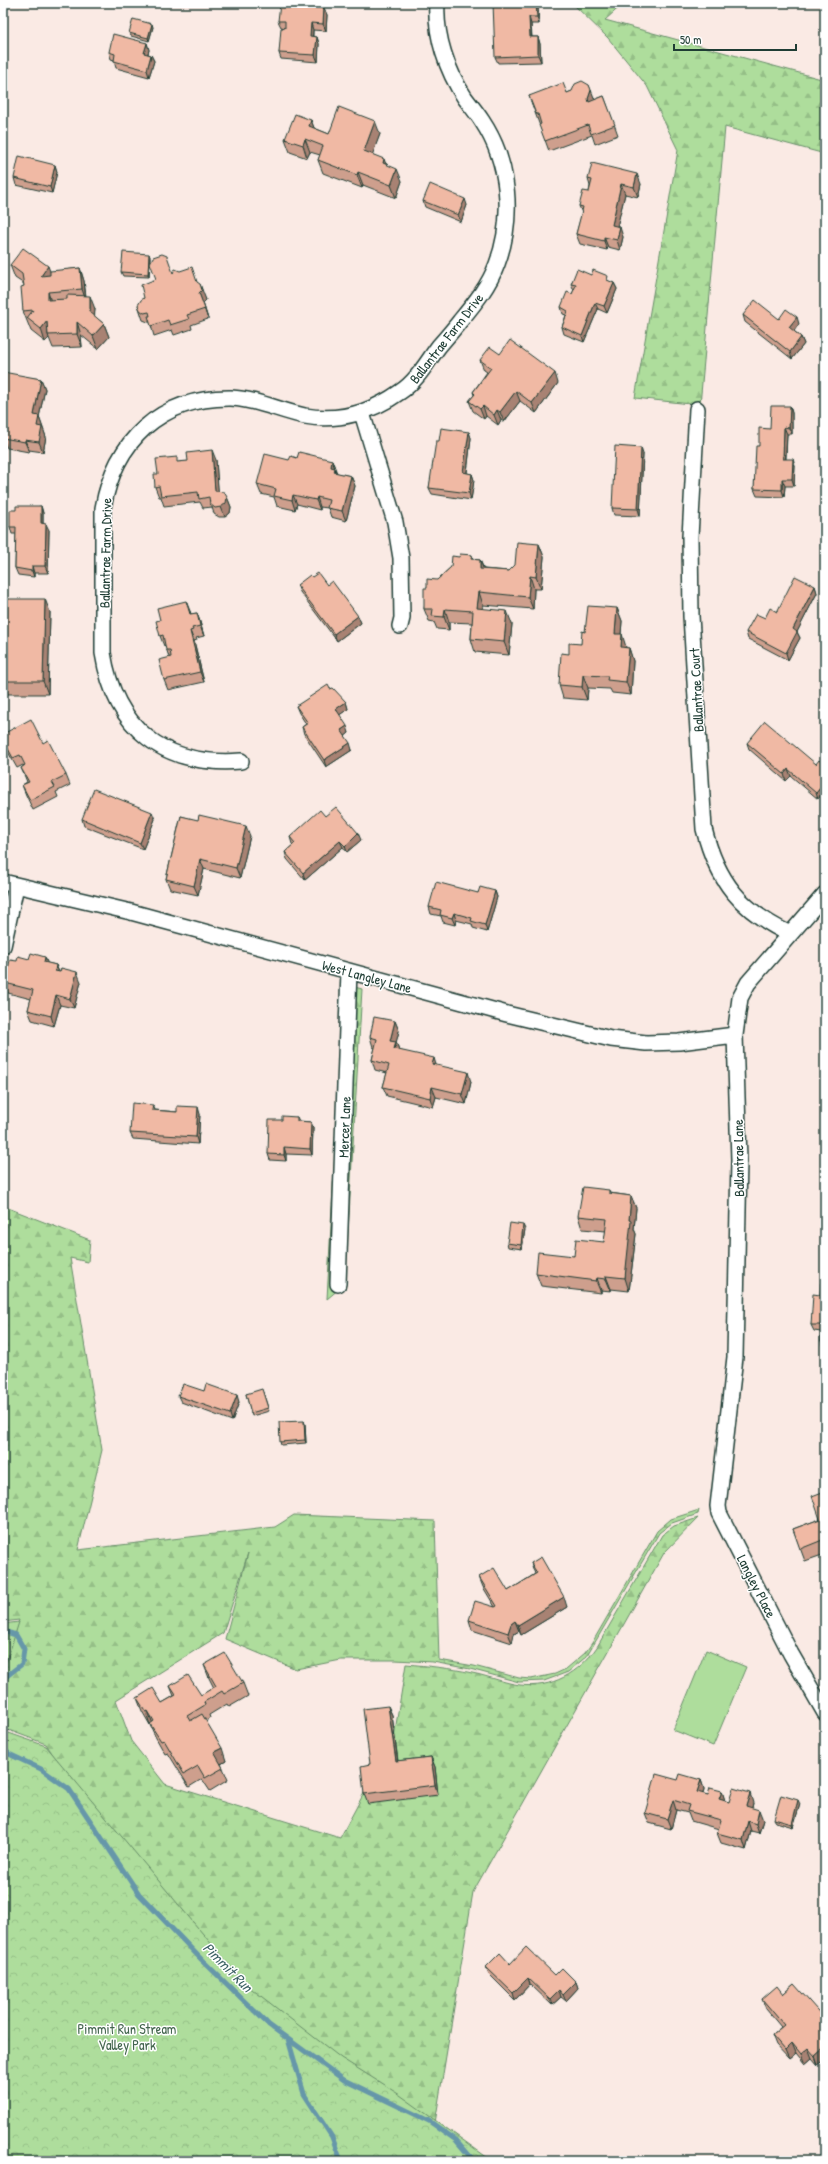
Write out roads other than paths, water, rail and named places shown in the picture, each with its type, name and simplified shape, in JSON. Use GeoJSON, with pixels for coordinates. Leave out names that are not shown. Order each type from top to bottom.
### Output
{"type":"FeatureCollection","features":[{"type":"Feature","properties":{"kind":"street","name":"Ballantrae Farm Drive"},"geometry":{"type":"LineString","coordinates":[[240,761],[218,763],[195,760],[174,753],[155,743],[138,729],[125,714],[114,694],[106,674],[103,653],[103,508],[107,487],[115,466],[121,456],[144,428],[160,416],[188,404],[208,400],[232,398],[255,402],[305,416],[327,418],[362,412],[384,403],[403,391],[419,375],[484,289],[497,265],[504,239],[507,215],[507,192],[502,166],[494,143],[486,127],[456,83],[446,60],[439,36],[437,3]]}},
{"type":"Feature","properties":{"kind":"street","name":"Ballantrae Court"},"geometry":{"type":"LineString","coordinates":[[697,409],[690,537],[691,616],[704,829],[710,852],[720,875],[734,894],[750,910],[769,924],[790,934]]}},
{"type":"Feature","properties":{"kind":"street"},"geometry":{"type":"LineString","coordinates":[[362,412],[395,522],[400,558],[402,618],[400,626]]}},
{"type":"Feature","properties":{"kind":"street"},"geometry":{"type":"LineString","coordinates":[[3,946],[10,884]]}},
{"type":"Feature","properties":{"kind":"street","name":"West Langley Lane"},"geometry":{"type":"LineString","coordinates":[[10,884],[131,912],[507,1014],[611,1039],[646,1042],[679,1042],[735,1035]]}},
{"type":"Feature","properties":{"kind":"street","name":"Ballantrae Lane"},"geometry":{"type":"LineString","coordinates":[[725,1452],[735,1357],[738,1267],[739,1160],[735,1035],[740,998],[748,984],[825,894]]}},
{"type":"Feature","properties":{"kind":"street","name":"Mercer Lane"},"geometry":{"type":"LineString","coordinates":[[338,1284],[349,971]]}},
{"type":"Feature","properties":{"kind":"street","name":"Langley Place"},"geometry":{"type":"LineString","coordinates":[[725,1452],[719,1513],[791,1654],[825,1713]]}},
{"type":"Feature","properties":{"kind":"waterway","name":"Pimmit Run"},"geometry":{"type":"LineString","coordinates":[[3,1631],[16,1635],[24,1649],[22,1664],[3,1679]]}},
{"type":"Feature","properties":{"kind":"waterway","name":"Pimmit Run"},"geometry":{"type":"LineString","coordinates":[[3,1748],[9,1754],[41,1769],[69,1789],[139,1894],[202,1960],[269,2025],[344,2080],[429,2121],[456,2140],[474,2161]]}},
{"type":"Feature","properties":{"kind":"waterway"},"geometry":{"type":"LineString","coordinates":[[288,2039],[304,2094],[332,2137],[341,2161]]}},
{"type":"Feature","properties":{"kind":"park label","name":"Pimmit Run Stream Valley Park"},"geometry":{"type":"Point","coordinates":[127,2036]}}]}
